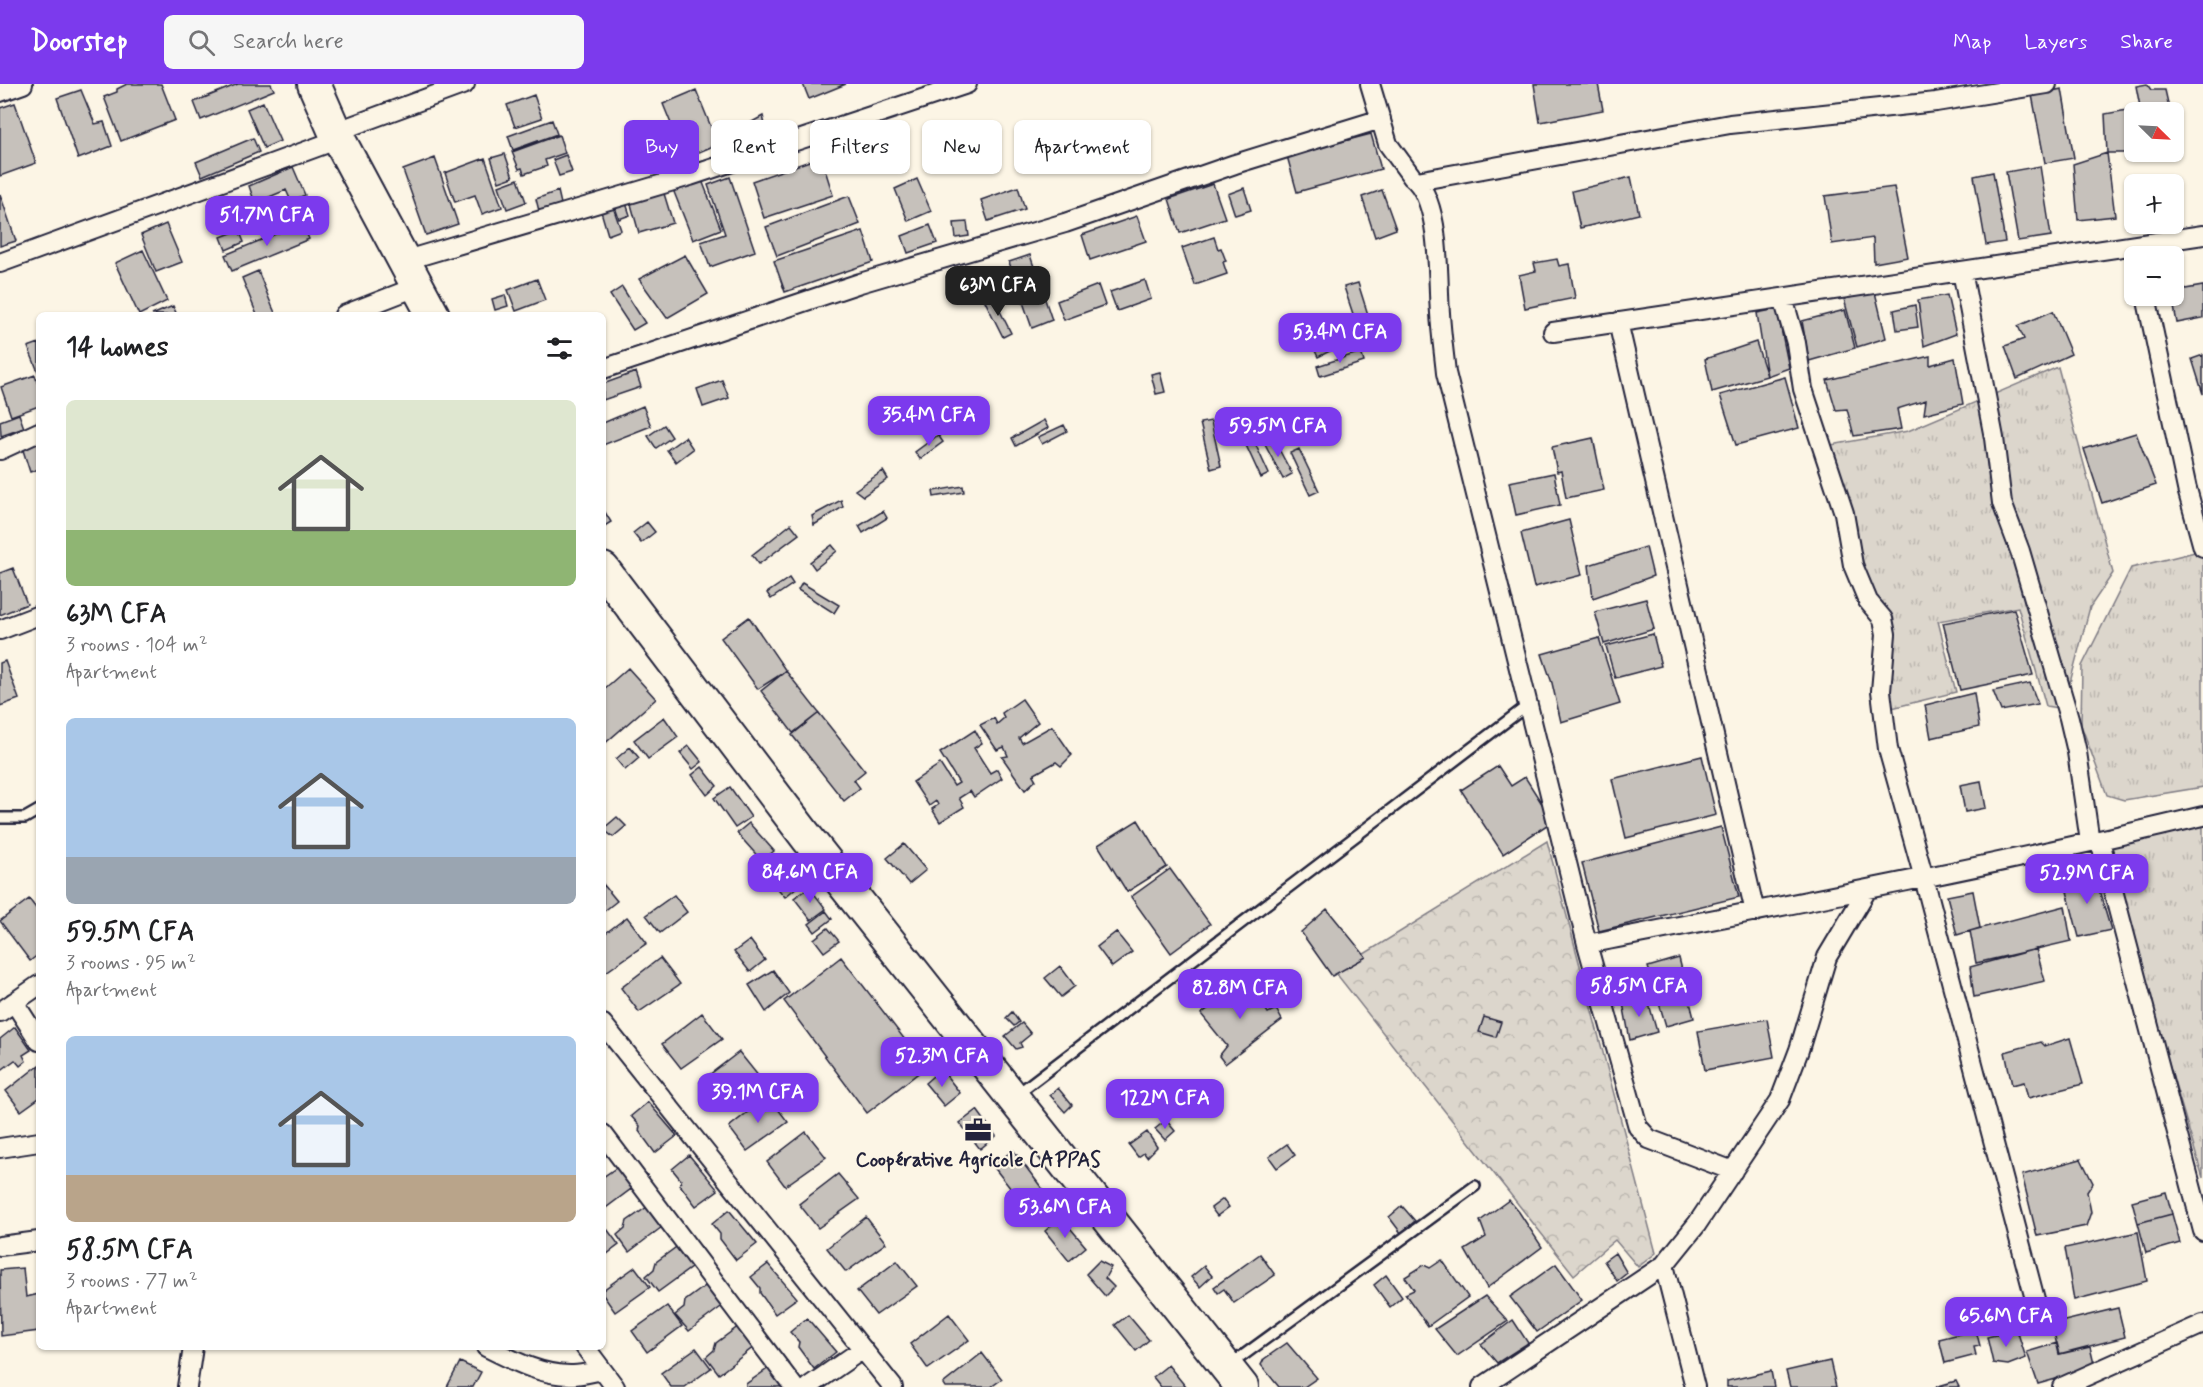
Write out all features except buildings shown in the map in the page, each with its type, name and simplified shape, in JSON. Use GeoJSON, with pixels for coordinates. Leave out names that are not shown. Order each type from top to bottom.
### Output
{"type":"FeatureCollection","features":[{"type":"Feature","properties":{"kind":"highway"},"geometry":{"type":"LineString","coordinates":[[314,84],[337,135],[431,312]]}},
{"type":"Feature","properties":{"kind":"highway"},"geometry":{"type":"LineString","coordinates":[[606,573],[816,848],[1235,1377]]}},
{"type":"Feature","properties":{"kind":"street"},"geometry":{"type":"LineString","coordinates":[[0,92],[23,84]]}},
{"type":"Feature","properties":{"kind":"street"},"geometry":{"type":"LineString","coordinates":[[0,262],[337,135],[465,84]]}},
{"type":"Feature","properties":{"kind":"street"},"geometry":{"type":"LineString","coordinates":[[349,312],[409,274],[690,176],[967,84]]}},
{"type":"Feature","properties":{"kind":"street"},"geometry":{"type":"LineString","coordinates":[[1370,84],[1389,144],[1417,181],[1431,210],[1435,231],[1440,324],[1446,373],[1587,944],[1638,1126],[1649,1139],[1732,1171]]}},
{"type":"Feature","properties":{"kind":"street"},"geometry":{"type":"LineString","coordinates":[[1417,181],[1730,124],[1936,102],[2047,84]]}},
{"type":"Feature","properties":{"kind":"street"},"geometry":{"type":"LineString","coordinates":[[606,368],[860,283],[1065,223],[1235,164],[1381,119]]}},
{"type":"Feature","properties":{"kind":"street"},"geometry":{"type":"LineString","coordinates":[[2157,246],[2203,235]]}},
{"type":"Feature","properties":{"kind":"street"},"geometry":{"type":"LineString","coordinates":[[1553,332],[1962,271],[2124,252]]}},
{"type":"Feature","properties":{"kind":"street"},"geometry":{"type":"LineString","coordinates":[[1962,271],[1994,438],[2002,503],[2020,551],[2069,718],[2095,841],[2203,1231]]}},
{"type":"Feature","properties":{"kind":"street"},"geometry":{"type":"LineString","coordinates":[[1783,298],[1796,343],[1803,389],[1844,513],[1853,565],[1868,601],[1883,619],[1886,634],[1881,691],[1888,749],[2036,1303]]}},
{"type":"Feature","properties":{"kind":"street"},"geometry":{"type":"LineString","coordinates":[[2148,306],[2187,489],[2203,548]]}},
{"type":"Feature","properties":{"kind":"street"},"geometry":{"type":"LineString","coordinates":[[1618,322],[1755,912]]}},
{"type":"Feature","properties":{"kind":"street"},"geometry":{"type":"LineString","coordinates":[[0,450],[36,433]]}},
{"type":"Feature","properties":{"kind":"street"},"geometry":{"type":"LineString","coordinates":[[0,630],[36,616]]}},
{"type":"Feature","properties":{"kind":"street"},"geometry":{"type":"LineString","coordinates":[[1587,944],[1867,890],[2203,816]]}},
{"type":"Feature","properties":{"kind":"street"},"geometry":{"type":"LineString","coordinates":[[1482,1387],[1664,1265],[1697,1224],[1780,1100],[1799,1050],[1827,957],[1867,890]]}},
{"type":"Feature","properties":{"kind":"street"},"geometry":{"type":"LineString","coordinates":[[36,987],[7,1007],[36,1038]]}},
{"type":"Feature","properties":{"kind":"street"},"geometry":{"type":"LineString","coordinates":[[607,1036],[893,1387]]}},
{"type":"Feature","properties":{"kind":"street"},"geometry":{"type":"LineString","coordinates":[[606,1138],[794,1387]]}},
{"type":"Feature","properties":{"kind":"street"},"geometry":{"type":"LineString","coordinates":[[0,1149],[36,1143]]}},
{"type":"Feature","properties":{"kind":"street"},"geometry":{"type":"LineString","coordinates":[[0,1246],[36,1240]]}},
{"type":"Feature","properties":{"kind":"street"},"geometry":{"type":"LineString","coordinates":[[1664,1265],[1695,1387]]}},
{"type":"Feature","properties":{"kind":"street"},"geometry":{"type":"LineString","coordinates":[[2062,1387],[2203,1324]]}},
{"type":"Feature","properties":{"kind":"street"},"geometry":{"type":"LineString","coordinates":[[808,1387],[863,1349]]}},
{"type":"Feature","properties":{"kind":"street"},"geometry":{"type":"LineString","coordinates":[[187,1387],[193,1350]]}},
{"type":"Feature","properties":{"kind":"street"},"geometry":{"type":"LineString","coordinates":[[492,1350],[547,1373],[574,1375],[602,1370]]}},
{"type":"Feature","properties":{"kind":"street"},"geometry":{"type":"LineString","coordinates":[[587,1350],[615,1387]]}},
{"type":"Feature","properties":{"kind":"lane"},"geometry":{"type":"LineString","coordinates":[[1012,1097],[1528,705]]}},
{"type":"Feature","properties":{"kind":"lane"},"geometry":{"type":"LineString","coordinates":[[0,818],[25,818],[36,812]]}},
{"type":"Feature","properties":{"kind":"lane"},"geometry":{"type":"LineString","coordinates":[[1235,1377],[1475,1186]]}},
{"type":"Feature","properties":{"kind":"green space"},"geometry":{"type":"Polygon","coordinates":[[[2058,367],[2113,573],[2090,607],[2063,709],[2046,706],[2018,607],[1938,621],[1956,692],[1888,709],[1893,627],[1869,583],[1831,445],[1908,431],[2058,367]]]}},
{"type":"Feature","properties":{"kind":"green space"},"geometry":{"type":"Polygon","coordinates":[[[2203,550],[2203,787],[2124,800],[2107,795],[2081,725],[2082,666],[2131,568],[2203,550]]]}},
{"type":"Feature","properties":{"kind":"green space"},"geometry":{"type":"Polygon","coordinates":[[[2203,826],[2203,1178],[2104,844],[2203,826]]]}},
{"type":"Feature","properties":{"kind":"green space"},"geometry":{"type":"Polygon","coordinates":[[[1547,841],[1656,1253],[1638,1267],[1615,1240],[1574,1275],[1335,972],[1547,841]]]}},
{"type":"Feature","properties":{"kind":"place","name":"Coopérative Agricole CAPPAS"},"geometry":{"type":"Point","coordinates":[978,1130]}}]}
